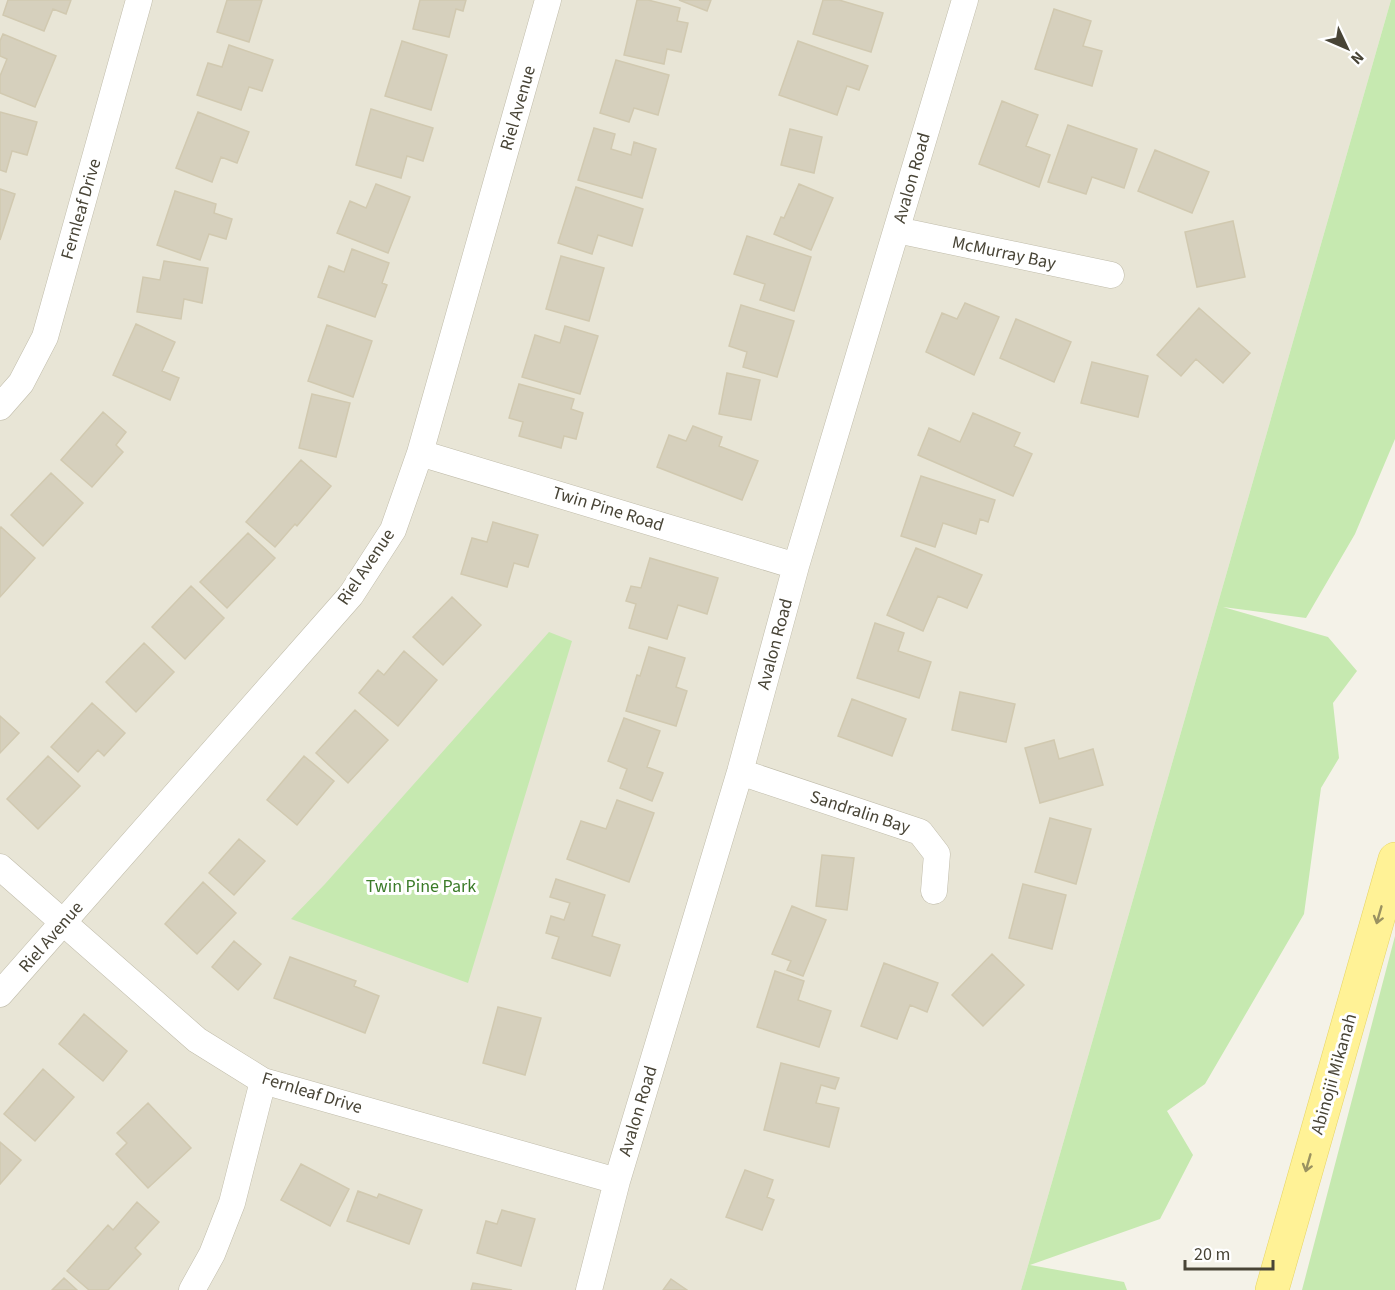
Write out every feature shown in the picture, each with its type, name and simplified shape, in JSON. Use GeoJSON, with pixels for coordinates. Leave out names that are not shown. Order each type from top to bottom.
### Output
{"type":"FeatureCollection","features":[{"type":"Feature","properties":{"kind":"main road","name":"Abinojii Mikanah"},"geometry":{"type":"LineString","coordinates":[[1272,1290],[1395,859]]}},
{"type":"Feature","properties":{"kind":"street","name":"Fernleaf Drive"},"geometry":{"type":"LineString","coordinates":[[0,407],[21,383],[45,337],[139,0]]}},
{"type":"Feature","properties":{"kind":"street","name":"Riel Avenue"},"geometry":{"type":"LineString","coordinates":[[0,994],[351,595],[393,530],[420,453],[548,0]]}},
{"type":"Feature","properties":{"kind":"street","name":"Avalon Road"},"geometry":{"type":"LineString","coordinates":[[589,1290],[617,1181],[740,772],[796,566],[964,0]]}},
{"type":"Feature","properties":{"kind":"street","name":"McMurray Bay"},"geometry":{"type":"LineString","coordinates":[[897,230],[1111,275]]}},
{"type":"Feature","properties":{"kind":"street","name":"Twin Pine Road"},"geometry":{"type":"LineString","coordinates":[[420,453],[796,566]]}},
{"type":"Feature","properties":{"kind":"street","name":"Sandralin Bay"},"geometry":{"type":"LineString","coordinates":[[740,772],[920,832],[937,854],[934,891]]}},
{"type":"Feature","properties":{"kind":"street","name":"Fernleaf Drive"},"geometry":{"type":"LineString","coordinates":[[0,867],[197,1040],[263,1081],[617,1181]]}},
{"type":"Feature","properties":{"kind":"street"},"geometry":{"type":"LineString","coordinates":[[192,1290],[212,1254],[232,1203],[263,1081]]}},
{"type":"Feature","properties":{"kind":"shaded area"},"geometry":{"type":"Polygon","coordinates":[[[0,0],[1391,0],[1021,1290],[0,1290],[0,0]]]}},
{"type":"Feature","properties":{"kind":"green space"},"geometry":{"type":"Polygon","coordinates":[[[1391,0],[1395,0],[1395,439],[1355,534],[1306,618],[1223,607],[1328,637],[1357,671],[1333,703],[1339,758],[1321,788],[1304,914],[1205,1084],[1167,1111],[1193,1155],[1160,1219],[1030,1265],[1124,1282],[1127,1290],[1021,1290],[1391,0]]]}},
{"type":"Feature","properties":{"kind":"green space","name":"Twin Pine Park"},"geometry":{"type":"Polygon","coordinates":[[[549,632],[572,641],[468,983],[291,919],[325,884],[549,632]]]}},
{"type":"Feature","properties":{"kind":"green space"},"geometry":{"type":"Polygon","coordinates":[[[1395,936],[1395,1290],[1302,1290],[1395,936]]]}},
{"type":"Feature","properties":{"kind":"building"},"geometry":{"type":"Polygon","coordinates":[[[8,0],[71,0],[66,14],[53,9],[44,31],[3,15],[8,0]]]}},
{"type":"Feature","properties":{"kind":"building"},"geometry":{"type":"Polygon","coordinates":[[[227,0],[262,0],[249,42],[217,32],[227,0]]]}},
{"type":"Feature","properties":{"kind":"building"},"geometry":{"type":"Polygon","coordinates":[[[420,0],[466,0],[463,11],[456,9],[449,37],[413,29],[420,0]]]}},
{"type":"Feature","properties":{"kind":"building"},"geometry":{"type":"Polygon","coordinates":[[[637,0],[648,0],[680,8],[677,21],[688,23],[681,52],[667,49],[664,64],[624,55],[637,0]]]}},
{"type":"Feature","properties":{"kind":"building"},"geometry":{"type":"Polygon","coordinates":[[[679,0],[711,0],[707,11],[679,0]]]}},
{"type":"Feature","properties":{"kind":"building"},"geometry":{"type":"Polygon","coordinates":[[[823,0],[839,0],[883,13],[871,52],[813,34],[823,0]]]}},
{"type":"Feature","properties":{"kind":"building"},"geometry":{"type":"Polygon","coordinates":[[[1054,9],[1091,21],[1083,46],[1102,51],[1092,86],[1035,69],[1054,9]]]}},
{"type":"Feature","properties":{"kind":"building"},"geometry":{"type":"Polygon","coordinates":[[[3,34],[56,56],[35,107],[0,93],[0,76],[7,59],[0,56],[0,41],[3,34]]]}},
{"type":"Feature","properties":{"kind":"building"},"geometry":{"type":"Polygon","coordinates":[[[402,41],[447,55],[431,110],[385,96],[402,41]]]}},
{"type":"Feature","properties":{"kind":"building"},"geometry":{"type":"Polygon","coordinates":[[[798,41],[868,66],[859,90],[847,86],[837,115],[779,95],[798,41]]]}},
{"type":"Feature","properties":{"kind":"building"},"geometry":{"type":"Polygon","coordinates":[[[229,45],[273,60],[262,91],[249,87],[241,110],[197,95],[208,63],[222,67],[229,45]]]}},
{"type":"Feature","properties":{"kind":"building"},"geometry":{"type":"Polygon","coordinates":[[[616,60],[669,75],[658,115],[634,108],[629,122],[600,113],[616,60]]]}},
{"type":"Feature","properties":{"kind":"building"},"geometry":{"type":"Polygon","coordinates":[[[1002,101],[1038,115],[1026,146],[1050,155],[1039,187],[979,164],[1002,101]]]}},
{"type":"Feature","properties":{"kind":"building"},"geometry":{"type":"Polygon","coordinates":[[[371,109],[433,128],[423,161],[407,156],[401,178],[356,165],[371,109]]]}},
{"type":"Feature","properties":{"kind":"building"},"geometry":{"type":"Polygon","coordinates":[[[0,112],[37,122],[27,155],[12,151],[6,172],[0,170],[0,112]]]}},
{"type":"Feature","properties":{"kind":"building"},"geometry":{"type":"Polygon","coordinates":[[[198,112],[249,132],[237,163],[221,157],[212,182],[176,168],[198,112]]]}},
{"type":"Feature","properties":{"kind":"building"},"geometry":{"type":"Polygon","coordinates":[[[1068,125],[1137,149],[1124,188],[1092,177],[1086,194],[1048,182],[1068,125]]]}},
{"type":"Feature","properties":{"kind":"building"},"geometry":{"type":"Polygon","coordinates":[[[594,128],[615,134],[611,149],[631,155],[634,142],[656,149],[642,198],[578,180],[594,128]]]}},
{"type":"Feature","properties":{"kind":"building"},"geometry":{"type":"Polygon","coordinates":[[[790,129],[822,137],[814,173],[781,165],[790,129]]]}},
{"type":"Feature","properties":{"kind":"building"},"geometry":{"type":"Polygon","coordinates":[[[1155,150],[1209,172],[1192,213],[1138,191],[1155,150]]]}},
{"type":"Feature","properties":{"kind":"building"},"geometry":{"type":"Polygon","coordinates":[[[376,184],[410,197],[388,253],[337,233],[350,201],[366,208],[376,184]]]}},
{"type":"Feature","properties":{"kind":"building"},"geometry":{"type":"Polygon","coordinates":[[[799,184],[833,198],[811,250],[774,234],[799,184]]]}},
{"type":"Feature","properties":{"kind":"building"},"geometry":{"type":"Polygon","coordinates":[[[576,187],[643,209],[632,246],[598,235],[592,254],[558,243],[576,187]]]}},
{"type":"Feature","properties":{"kind":"building"},"geometry":{"type":"Polygon","coordinates":[[[0,189],[15,194],[0,240],[0,189]]]}},
{"type":"Feature","properties":{"kind":"building"},"geometry":{"type":"Polygon","coordinates":[[[175,191],[216,204],[214,213],[232,219],[226,239],[209,234],[200,260],[157,245],[175,191]]]}},
{"type":"Feature","properties":{"kind":"building"},"geometry":{"type":"Polygon","coordinates":[[[1233,221],[1245,277],[1197,287],[1185,232],[1233,221]]]}},
{"type":"Feature","properties":{"kind":"building"},"geometry":{"type":"Polygon","coordinates":[[[747,236],[811,257],[794,311],[760,300],[765,284],[734,274],[747,236]]]}},
{"type":"Feature","properties":{"kind":"building"},"geometry":{"type":"Polygon","coordinates":[[[352,249],[389,263],[382,283],[387,285],[375,317],[318,297],[329,266],[344,272],[352,249]]]}},
{"type":"Feature","properties":{"kind":"building"},"geometry":{"type":"Polygon","coordinates":[[[561,256],[604,268],[589,321],[546,309],[561,256]]]}},
{"type":"Feature","properties":{"kind":"building"},"geometry":{"type":"Polygon","coordinates":[[[164,261],[208,268],[202,303],[184,299],[181,319],[137,312],[143,277],[160,280],[164,261]]]}},
{"type":"Feature","properties":{"kind":"building"},"geometry":{"type":"Polygon","coordinates":[[[965,303],[999,317],[974,375],[926,352],[942,313],[957,319],[965,303]]]}},
{"type":"Feature","properties":{"kind":"building"},"geometry":{"type":"Polygon","coordinates":[[[741,305],[794,321],[777,377],[743,367],[747,352],[729,346],[741,305]]]}},
{"type":"Feature","properties":{"kind":"building"},"geometry":{"type":"Polygon","coordinates":[[[1199,308],[1250,353],[1223,383],[1196,359],[1181,376],[1157,355],[1199,308]]]}},
{"type":"Feature","properties":{"kind":"building"},"geometry":{"type":"Polygon","coordinates":[[[1016,319],[1071,342],[1054,382],[1000,358],[1016,319]]]}},
{"type":"Feature","properties":{"kind":"building"},"geometry":{"type":"Polygon","coordinates":[[[136,324],[175,342],[162,371],[179,378],[170,400],[113,375],[136,324]]]}},
{"type":"Feature","properties":{"kind":"building"},"geometry":{"type":"Polygon","coordinates":[[[327,325],[372,341],[353,397],[308,381],[327,325]]]}},
{"type":"Feature","properties":{"kind":"building"},"geometry":{"type":"Polygon","coordinates":[[[565,326],[598,336],[580,394],[522,377],[535,335],[560,343],[565,326]]]}},
{"type":"Feature","properties":{"kind":"building"},"geometry":{"type":"Polygon","coordinates":[[[1092,362],[1148,376],[1138,417],[1081,403],[1092,362]]]}},
{"type":"Feature","properties":{"kind":"building"},"geometry":{"type":"Polygon","coordinates":[[[727,373],[760,380],[751,420],[719,414],[727,373]]]}},
{"type":"Feature","properties":{"kind":"building"},"geometry":{"type":"Polygon","coordinates":[[[519,384],[574,399],[571,409],[583,413],[576,439],[564,436],[561,448],[519,436],[523,422],[509,418],[519,384]]]}},
{"type":"Feature","properties":{"kind":"building"},"geometry":{"type":"Polygon","coordinates":[[[312,394],[350,403],[336,457],[299,448],[312,394]]]}},
{"type":"Feature","properties":{"kind":"building"},"geometry":{"type":"Polygon","coordinates":[[[103,412],[126,432],[116,445],[123,452],[92,487],[61,460],[103,412]]]}},
{"type":"Feature","properties":{"kind":"building"},"geometry":{"type":"Polygon","coordinates":[[[973,413],[1020,433],[1014,446],[1032,454],[1013,496],[918,455],[929,428],[960,442],[973,413]]]}},
{"type":"Feature","properties":{"kind":"building"},"geometry":{"type":"Polygon","coordinates":[[[693,426],[722,437],[719,446],[758,461],[742,500],[657,467],[669,435],[686,441],[693,426]]]}},
{"type":"Feature","properties":{"kind":"building"},"geometry":{"type":"Polygon","coordinates":[[[301,460],[331,486],[297,526],[295,524],[275,547],[246,522],[301,460]]]}},
{"type":"Feature","properties":{"kind":"building"},"geometry":{"type":"Polygon","coordinates":[[[51,473],[83,503],[43,546],[11,515],[51,473]]]}},
{"type":"Feature","properties":{"kind":"building"},"geometry":{"type":"Polygon","coordinates":[[[921,476],[995,500],[988,522],[980,519],[976,534],[943,523],[935,547],[901,536],[921,476]]]}},
{"type":"Feature","properties":{"kind":"building"},"geometry":{"type":"Polygon","coordinates":[[[493,522],[538,535],[528,567],[514,563],[507,587],[461,574],[472,538],[487,542],[493,522]]]}},
{"type":"Feature","properties":{"kind":"building"},"geometry":{"type":"Polygon","coordinates":[[[1,527],[35,558],[0,597],[0,529],[1,527]]]}},
{"type":"Feature","properties":{"kind":"building"},"geometry":{"type":"Polygon","coordinates":[[[248,533],[275,558],[227,608],[200,582],[248,533]]]}},
{"type":"Feature","properties":{"kind":"building"},"geometry":{"type":"Polygon","coordinates":[[[916,548],[982,575],[967,608],[938,596],[923,631],[887,615],[916,548]]]}},
{"type":"Feature","properties":{"kind":"building"},"geometry":{"type":"Polygon","coordinates":[[[650,558],[718,578],[707,614],[678,605],[667,639],[629,628],[636,604],[626,601],[631,586],[641,588],[650,558]]]}},
{"type":"Feature","properties":{"kind":"building"},"geometry":{"type":"Polygon","coordinates":[[[191,586],[224,618],[185,659],[152,627],[191,586]]]}},
{"type":"Feature","properties":{"kind":"building"},"geometry":{"type":"Polygon","coordinates":[[[452,597],[481,625],[443,665],[413,637],[452,597]]]}},
{"type":"Feature","properties":{"kind":"building"},"geometry":{"type":"Polygon","coordinates":[[[875,623],[904,633],[898,651],[931,662],[919,698],[857,678],[875,623]]]}},
{"type":"Feature","properties":{"kind":"building"},"geometry":{"type":"Polygon","coordinates":[[[144,643],[174,672],[136,712],[106,682],[144,643]]]}},
{"type":"Feature","properties":{"kind":"building"},"geometry":{"type":"Polygon","coordinates":[[[649,647],[685,658],[676,687],[687,691],[676,726],[626,711],[637,675],[640,676],[649,647]]]}},
{"type":"Feature","properties":{"kind":"building"},"geometry":{"type":"Polygon","coordinates":[[[404,651],[437,680],[398,726],[359,693],[378,670],[384,675],[404,651]]]}},
{"type":"Feature","properties":{"kind":"building"},"geometry":{"type":"Polygon","coordinates":[[[960,692],[1015,704],[1006,742],[952,730],[960,692]]]}},
{"type":"Feature","properties":{"kind":"building"},"geometry":{"type":"Polygon","coordinates":[[[852,699],[906,719],[892,756],[838,736],[852,699]]]}},
{"type":"Feature","properties":{"kind":"building"},"geometry":{"type":"Polygon","coordinates":[[[92,703],[125,733],[104,756],[98,750],[78,772],[51,747],[92,703]]]}},
{"type":"Feature","properties":{"kind":"building"},"geometry":{"type":"Polygon","coordinates":[[[355,710],[388,740],[348,783],[316,753],[355,710]]]}},
{"type":"Feature","properties":{"kind":"building"},"geometry":{"type":"Polygon","coordinates":[[[0,716],[19,733],[0,753],[0,716]]]}},
{"type":"Feature","properties":{"kind":"building"},"geometry":{"type":"Polygon","coordinates":[[[624,718],[660,731],[647,767],[663,773],[652,801],[620,788],[627,769],[608,761],[624,718]]]}},
{"type":"Feature","properties":{"kind":"building"},"geometry":{"type":"Polygon","coordinates":[[[1054,740],[1059,759],[1093,749],[1103,785],[1040,803],[1025,748],[1054,740]]]}},
{"type":"Feature","properties":{"kind":"building"},"geometry":{"type":"Polygon","coordinates":[[[48,756],[80,786],[38,829],[7,799],[48,756]]]}},
{"type":"Feature","properties":{"kind":"building"},"geometry":{"type":"Polygon","coordinates":[[[304,756],[334,781],[297,825],[267,800],[304,756]]]}},
{"type":"Feature","properties":{"kind":"building"},"geometry":{"type":"Polygon","coordinates":[[[617,800],[654,813],[629,882],[567,859],[581,821],[606,829],[617,800]]]}},
{"type":"Feature","properties":{"kind":"building"},"geometry":{"type":"Polygon","coordinates":[[[1050,818],[1091,829],[1076,884],[1035,872],[1050,818]]]}},
{"type":"Feature","properties":{"kind":"building"},"geometry":{"type":"Polygon","coordinates":[[[239,839],[265,861],[234,895],[209,873],[239,839]]]}},
{"type":"Feature","properties":{"kind":"building"},"geometry":{"type":"Polygon","coordinates":[[[822,855],[854,858],[847,910],[816,906],[822,855]]]}},
{"type":"Feature","properties":{"kind":"building"},"geometry":{"type":"Polygon","coordinates":[[[556,879],[605,895],[592,936],[620,945],[610,976],[552,958],[559,937],[546,933],[551,916],[564,920],[570,903],[550,897],[556,879]]]}},
{"type":"Feature","properties":{"kind":"building"},"geometry":{"type":"Polygon","coordinates":[[[203,882],[236,913],[197,954],[165,924],[203,882]]]}},
{"type":"Feature","properties":{"kind":"building"},"geometry":{"type":"Polygon","coordinates":[[[1023,884],[1066,895],[1052,949],[1009,938],[1023,884]]]}},
{"type":"Feature","properties":{"kind":"building"},"geometry":{"type":"Polygon","coordinates":[[[792,906],[826,920],[803,976],[787,970],[791,961],[772,954],[792,906]]]}},
{"type":"Feature","properties":{"kind":"building"},"geometry":{"type":"Polygon","coordinates":[[[234,941],[261,964],[238,990],[212,967],[234,941]]]}},
{"type":"Feature","properties":{"kind":"building"},"geometry":{"type":"Polygon","coordinates":[[[992,954],[1024,985],[983,1026],[952,995],[992,954]]]}},
{"type":"Feature","properties":{"kind":"building"},"geometry":{"type":"Polygon","coordinates":[[[290,957],[356,981],[354,986],[379,996],[365,1033],[274,998],[290,957]]]}},
{"type":"Feature","properties":{"kind":"building"},"geometry":{"type":"Polygon","coordinates":[[[884,963],[938,983],[927,1012],[910,1005],[897,1039],[861,1026],[884,963]]]}},
{"type":"Feature","properties":{"kind":"building"},"geometry":{"type":"Polygon","coordinates":[[[775,971],[804,981],[798,1000],[831,1011],[819,1047],[757,1027],[775,971]]]}},
{"type":"Feature","properties":{"kind":"building"},"geometry":{"type":"Polygon","coordinates":[[[498,1007],[541,1018],[525,1075],[483,1063],[498,1007]]]}},
{"type":"Feature","properties":{"kind":"building"},"geometry":{"type":"Polygon","coordinates":[[[84,1014],[127,1051],[103,1081],[59,1044],[84,1014]]]}},
{"type":"Feature","properties":{"kind":"building"},"geometry":{"type":"Polygon","coordinates":[[[781,1063],[839,1078],[835,1089],[821,1085],[816,1103],[839,1108],[829,1147],[764,1130],[781,1063]]]}},
{"type":"Feature","properties":{"kind":"building"},"geometry":{"type":"Polygon","coordinates":[[[43,1069],[74,1097],[35,1141],[4,1114],[43,1069]]]}},
{"type":"Feature","properties":{"kind":"building"},"geometry":{"type":"Polygon","coordinates":[[[148,1103],[191,1148],[148,1188],[116,1154],[127,1143],[117,1133],[148,1103]]]}},
{"type":"Feature","properties":{"kind":"building"},"geometry":{"type":"Polygon","coordinates":[[[0,1142],[21,1160],[0,1184],[0,1142]]]}},
{"type":"Feature","properties":{"kind":"building"},"geometry":{"type":"Polygon","coordinates":[[[301,1164],[349,1189],[330,1226],[281,1200],[301,1164]]]}},
{"type":"Feature","properties":{"kind":"building"},"geometry":{"type":"Polygon","coordinates":[[[745,1170],[773,1180],[767,1197],[774,1200],[762,1230],[726,1217],[745,1170]]]}},
{"type":"Feature","properties":{"kind":"building"},"geometry":{"type":"Polygon","coordinates":[[[358,1191],[377,1198],[379,1194],[422,1210],[409,1244],[347,1221],[358,1191]]]}},
{"type":"Feature","properties":{"kind":"building"},"geometry":{"type":"Polygon","coordinates":[[[137,1202],[159,1222],[135,1248],[141,1254],[108,1290],[89,1290],[67,1271],[108,1225],[113,1230],[137,1202]]]}},
{"type":"Feature","properties":{"kind":"building"},"geometry":{"type":"Polygon","coordinates":[[[502,1210],[535,1219],[521,1266],[477,1253],[486,1221],[497,1224],[502,1210]]]}},
{"type":"Feature","properties":{"kind":"building"},"geometry":{"type":"Polygon","coordinates":[[[64,1278],[77,1290],[52,1290],[64,1278]]]}},
{"type":"Feature","properties":{"kind":"building"},"geometry":{"type":"Polygon","coordinates":[[[671,1279],[687,1290],[663,1290],[671,1279]]]}},
{"type":"Feature","properties":{"kind":"building"},"geometry":{"type":"Polygon","coordinates":[[[473,1283],[512,1290],[471,1290],[473,1283]]]}}]}
